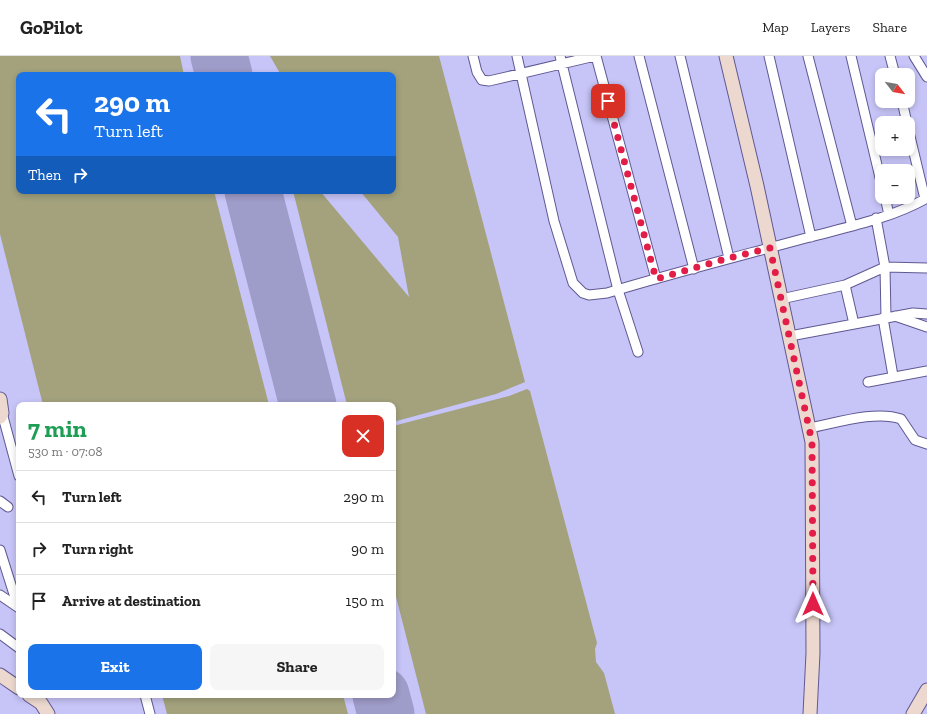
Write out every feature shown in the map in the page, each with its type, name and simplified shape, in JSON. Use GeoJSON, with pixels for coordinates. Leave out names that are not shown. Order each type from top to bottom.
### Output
{"type":"FeatureCollection","features":[{"type":"Feature","properties":{"kind":"street"},"geometry":{"type":"LineString","coordinates":[[473,56],[477,72],[482,80],[489,81],[561,60],[595,56],[656,279]]}},
{"type":"Feature","properties":{"kind":"street"},"geometry":{"type":"LineString","coordinates":[[517,56],[554,221],[573,283],[577,289],[589,295],[607,293],[729,258],[852,226],[914,206],[926,199],[915,156]]}},
{"type":"Feature","properties":{"kind":"street"},"geometry":{"type":"LineString","coordinates":[[638,56],[694,269]]}},
{"type":"Feature","properties":{"kind":"street"},"geometry":{"type":"LineString","coordinates":[[680,56],[729,258]]}},
{"type":"Feature","properties":{"kind":"street"},"geometry":{"type":"LineString","coordinates":[[726,56],[782,299],[812,442],[813,653],[810,714]]}},
{"type":"Feature","properties":{"kind":"street"},"geometry":{"type":"LineString","coordinates":[[769,56],[811,237]]}},
{"type":"Feature","properties":{"kind":"street"},"geometry":{"type":"LineString","coordinates":[[808,56],[852,226]]}},
{"type":"Feature","properties":{"kind":"street"},"geometry":{"type":"LineString","coordinates":[[851,56],[877,164]]}},
{"type":"Feature","properties":{"kind":"street"},"geometry":{"type":"LineString","coordinates":[[890,56],[893,68]]}},
{"type":"Feature","properties":{"kind":"street"},"geometry":{"type":"LineString","coordinates":[[914,56],[924,65],[927,77]]}},
{"type":"Feature","properties":{"kind":"street"},"geometry":{"type":"LineString","coordinates":[[561,60],[618,290],[638,352]]}},
{"type":"Feature","properties":{"kind":"street"},"geometry":{"type":"LineString","coordinates":[[887,204],[889,215]]}},
{"type":"Feature","properties":{"kind":"street"},"geometry":{"type":"LineString","coordinates":[[876,218],[884,267],[893,376]]}},
{"type":"Feature","properties":{"kind":"street"},"geometry":{"type":"LineString","coordinates":[[782,299],[845,286],[884,267],[927,268]]}},
{"type":"Feature","properties":{"kind":"street"},"geometry":{"type":"LineString","coordinates":[[845,286],[854,324]]}},
{"type":"Feature","properties":{"kind":"street"},"geometry":{"type":"LineString","coordinates":[[790,336],[888,317],[913,313],[927,314]]}},
{"type":"Feature","properties":{"kind":"street"},"geometry":{"type":"LineString","coordinates":[[888,317],[927,326]]}},
{"type":"Feature","properties":{"kind":"street"},"geometry":{"type":"LineString","coordinates":[[868,382],[893,376],[927,371]]}},
{"type":"Feature","properties":{"kind":"street"},"geometry":{"type":"LineString","coordinates":[[0,406],[16,465]]}},
{"type":"Feature","properties":{"kind":"street"},"geometry":{"type":"LineString","coordinates":[[810,428],[866,418],[889,416],[901,419],[915,440],[927,444]]}},
{"type":"Feature","properties":{"kind":"street"},"geometry":{"type":"LineString","coordinates":[[0,501],[8,507]]}},
{"type":"Feature","properties":{"kind":"street"},"geometry":{"type":"LineString","coordinates":[[0,550],[16,599]]}},
{"type":"Feature","properties":{"kind":"street"},"geometry":{"type":"LineString","coordinates":[[0,595],[16,606]]}},
{"type":"Feature","properties":{"kind":"street"},"geometry":{"type":"LineString","coordinates":[[0,634],[16,646]]}},
{"type":"Feature","properties":{"kind":"street"},"geometry":{"type":"LineString","coordinates":[[0,675],[16,686]]}},
{"type":"Feature","properties":{"kind":"street"},"geometry":{"type":"LineString","coordinates":[[913,714],[927,690]]}},
{"type":"Feature","properties":{"kind":"street"},"geometry":{"type":"LineString","coordinates":[[34,698],[41,703],[48,714]]}},
{"type":"Feature","properties":{"kind":"street"},"geometry":{"type":"LineString","coordinates":[[146,698],[150,714]]}},
{"type":"Feature","properties":{"kind":"street"},"geometry":{"type":"LineString","coordinates":[[923,714],[927,707]]}},
{"type":"Feature","properties":{"kind":"shaded area"},"geometry":{"type":"Polygon","coordinates":[[[0,56],[180,56],[183,72],[16,72],[16,194],[215,194],[268,402],[42,402],[0,234],[0,56]]]}},
{"type":"Feature","properties":{"kind":"shaded area"},"geometry":{"type":"Polygon","coordinates":[[[270,56],[439,56],[525,382],[496,394],[396,421],[396,402],[346,402],[294,194],[323,194],[409,297],[398,237],[362,194],[396,194],[396,72],[279,72],[270,56]]]}},
{"type":"Feature","properties":{"kind":"shaded area"},"geometry":{"type":"Polygon","coordinates":[[[527,389],[530,391],[597,643],[595,649],[596,662],[604,673],[615,714],[426,714],[396,597],[396,425],[509,396],[527,389]]]}},
{"type":"Feature","properties":{"kind":"shaded area"},"geometry":{"type":"Polygon","coordinates":[[[163,698],[344,698],[348,714],[167,714],[163,698]]]}},
{"type":"Feature","properties":{"kind":"runway"},"geometry":{"type":"LineString","coordinates":[[219,56],[223,72]]}},
{"type":"Feature","properties":{"kind":"runway"},"geometry":{"type":"LineString","coordinates":[[254,194],[307,402]]}},
{"type":"Feature","properties":{"kind":"runway"},"geometry":{"type":"LineString","coordinates":[[382,698],[386,714]]}},
{"type":"Feature","properties":{"kind":"route"},"geometry":{"type":"LineString","coordinates":[[608,101],[656,279],[770,248],[812,442],[813,604]]}}]}
